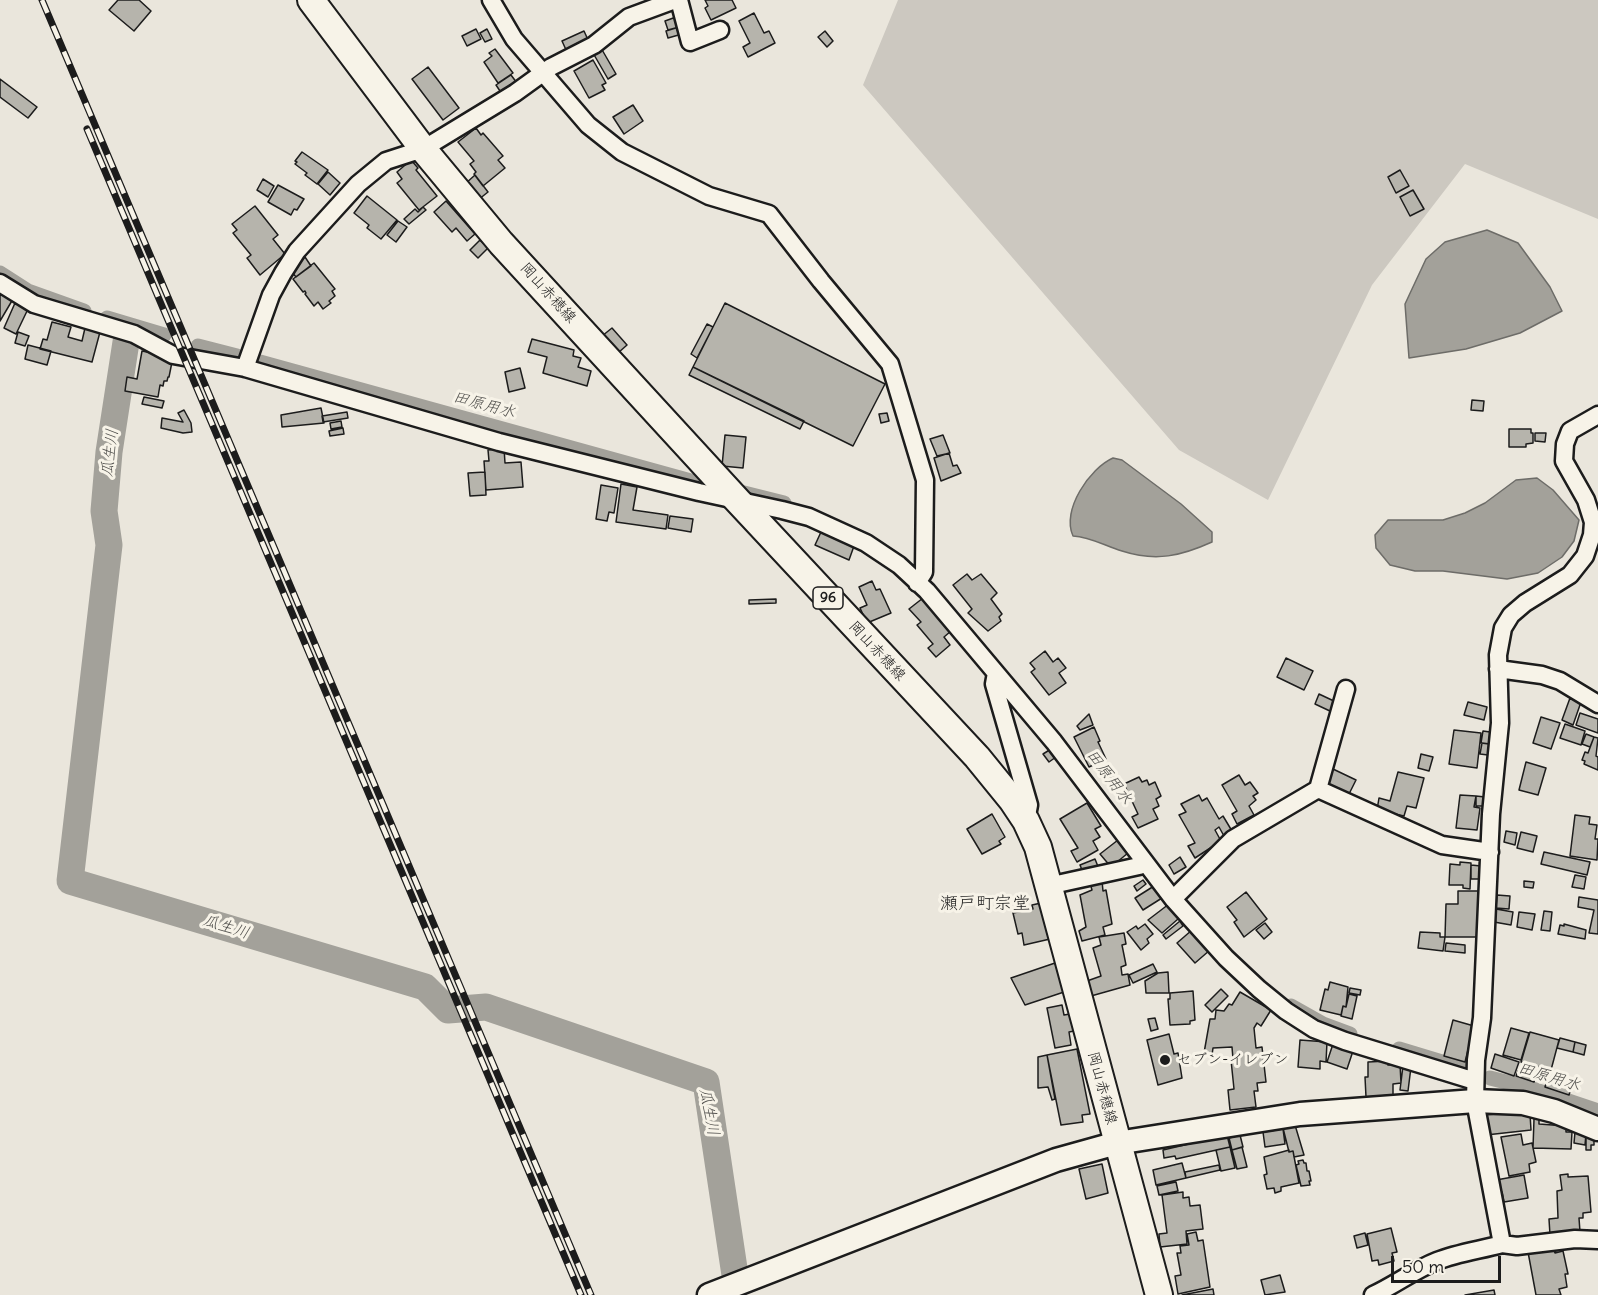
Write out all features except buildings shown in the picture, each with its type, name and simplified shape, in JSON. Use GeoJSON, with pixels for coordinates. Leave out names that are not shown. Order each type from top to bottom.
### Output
{"type":"FeatureCollection","features":[{"type":"Feature","properties":{"kind":"main road","name":"岡山赤穂線"},"geometry":{"type":"LineString","coordinates":[[311,0],[423,149],[501,243],[977,758],[1012,800],[1026,821],[1038,848],[1159,1295]]}},
{"type":"Feature","properties":{"kind":"street"},"geometry":{"type":"LineString","coordinates":[[491,0],[514,39],[543,73],[588,125],[622,152],[709,196],[769,214],[890,364],[925,480],[920,578]]}},
{"type":"Feature","properties":{"kind":"street"},"geometry":{"type":"LineString","coordinates":[[245,368],[271,295],[297,251],[358,184],[386,161],[423,149],[515,93],[543,73],[594,45],[629,17],[677,0],[690,42],[720,30]]}},
{"type":"Feature","properties":{"kind":"street"},"geometry":{"type":"LineString","coordinates":[[0,283],[34,304],[134,334],[173,355],[245,368],[499,442],[809,518],[866,543],[920,578],[927,591],[1054,742],[1145,862],[1177,896],[1226,958],[1258,989],[1314,1029],[1475,1091],[1554,1111],[1598,1129]]}},
{"type":"Feature","properties":{"kind":"street"},"geometry":{"type":"LineString","coordinates":[[1502,1244],[1475,1091],[1482,1018],[1490,852],[1500,723],[1498,669],[1503,628],[1511,615],[1525,603],[1570,575],[1586,556],[1592,536],[1593,522],[1586,500],[1564,461],[1565,444],[1570,431],[1598,415]]}},
{"type":"Feature","properties":{"kind":"street"},"geometry":{"type":"LineString","coordinates":[[1498,669],[1542,675],[1560,681],[1598,704]]}},
{"type":"Feature","properties":{"kind":"street"},"geometry":{"type":"LineString","coordinates":[[996,673],[994,684],[1029,805],[1026,821]]}},
{"type":"Feature","properties":{"kind":"street"},"geometry":{"type":"LineString","coordinates":[[1177,896],[1233,839],[1318,789],[1346,689]]}},
{"type":"Feature","properties":{"kind":"street"},"geometry":{"type":"LineString","coordinates":[[1318,789],[1442,845],[1490,852]]}},
{"type":"Feature","properties":{"kind":"street"},"geometry":{"type":"LineString","coordinates":[[1048,886],[1139,866],[1145,862]]}},
{"type":"Feature","properties":{"kind":"street"},"geometry":{"type":"LineString","coordinates":[[709,1295],[1056,1160],[1117,1143],[1300,1113],[1475,1091]]}},
{"type":"Feature","properties":{"kind":"street"},"geometry":{"type":"LineString","coordinates":[[1373,1295],[1438,1260],[1502,1244],[1517,1246],[1575,1239],[1598,1240]]}},
{"type":"Feature","properties":{"kind":"shaded area"},"geometry":{"type":"Polygon","coordinates":[[[898,0],[1598,0],[1598,219],[1465,164],[1372,285],[1268,500],[1179,450],[863,85],[898,0]]]}},
{"type":"Feature","properties":{"kind":"shaded area"},"geometry":{"type":"Polygon","coordinates":[[[1487,230],[1518,243],[1550,287],[1562,311],[1520,333],[1466,349],[1409,358],[1405,304],[1426,259],[1445,242],[1487,230]]]}},
{"type":"Feature","properties":{"kind":"shaded area"},"geometry":{"type":"Polygon","coordinates":[[[1113,458],[1122,460],[1181,504],[1212,532],[1212,542],[1179,554],[1157,557],[1122,551],[1086,538],[1073,536],[1070,526],[1071,514],[1080,491],[1095,471],[1113,458]]]}},
{"type":"Feature","properties":{"kind":"shaded area"},"geometry":{"type":"Polygon","coordinates":[[[1537,478],[1553,490],[1579,520],[1574,541],[1562,557],[1538,573],[1507,579],[1443,571],[1415,571],[1390,565],[1376,548],[1375,535],[1388,520],[1443,520],[1485,503],[1516,480],[1537,478]]]}},
{"type":"Feature","properties":{"kind":"waterway","name":"田原用水"},"geometry":{"type":"LineString","coordinates":[[0,273],[28,291],[84,311]]}},
{"type":"Feature","properties":{"kind":"waterway","name":"田原用水"},"geometry":{"type":"LineString","coordinates":[[107,318],[164,335]]}},
{"type":"Feature","properties":{"kind":"waterway","name":"瓜生川"},"geometry":{"type":"LineString","coordinates":[[126,342],[109,452],[104,511],[109,545],[70,881],[425,987],[448,1010],[486,1007],[706,1082],[735,1275]]}},
{"type":"Feature","properties":{"kind":"waterway","name":"田原用水"},"geometry":{"type":"LineString","coordinates":[[198,346],[237,356]]}},
{"type":"Feature","properties":{"kind":"waterway","name":"田原用水"},"geometry":{"type":"LineString","coordinates":[[260,362],[698,483]]}},
{"type":"Feature","properties":{"kind":"waterway","name":"田原用水"},"geometry":{"type":"LineString","coordinates":[[736,491],[784,503]]}},
{"type":"Feature","properties":{"kind":"waterway","name":"田原用水"},"geometry":{"type":"LineString","coordinates":[[1291,1006],[1323,1024],[1350,1034]]}},
{"type":"Feature","properties":{"kind":"waterway","name":"田原用水"},"geometry":{"type":"LineString","coordinates":[[1399,1049],[1465,1069]]}},
{"type":"Feature","properties":{"kind":"waterway","name":"田原用水"},"geometry":{"type":"LineString","coordinates":[[1490,1078],[1530,1088],[1598,1111]]}},
{"type":"Feature","properties":{"kind":"railway"},"geometry":{"type":"LineString","coordinates":[[42,0],[591,1295]]}},
{"type":"Feature","properties":{"kind":"railway"},"geometry":{"type":"LineString","coordinates":[[87,129],[581,1295]]}},
{"type":"Feature","properties":{"kind":"place","name":"セブン-イレブン"},"geometry":{"type":"Point","coordinates":[1165,1060]}},
{"type":"Feature","properties":{"kind":"district","name":"瀬戸町宗堂"},"geometry":{"type":"Point","coordinates":[985,904]}}]}
